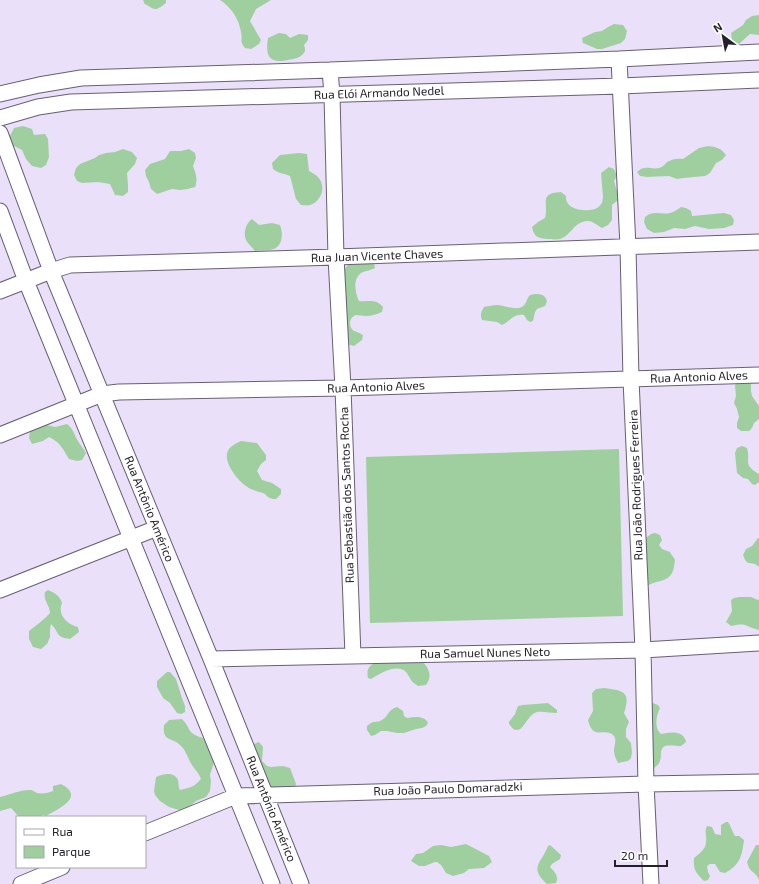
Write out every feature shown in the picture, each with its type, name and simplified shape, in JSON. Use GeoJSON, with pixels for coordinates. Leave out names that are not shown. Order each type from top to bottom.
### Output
{"type":"FeatureCollection","features":[{"type":"Feature","properties":{"kind":"street","name":"Rua Elói Armando Nedel"},"geometry":{"type":"LineString","coordinates":[[0,94],[39,85],[81,78],[619,59],[759,52]]}},
{"type":"Feature","properties":{"kind":"street","name":"Rua João Rodrigues Ferreira"},"geometry":{"type":"LineString","coordinates":[[619,59],[628,247],[631,379],[643,650],[646,784],[651,884]]}},
{"type":"Feature","properties":{"kind":"street","name":"Rua Sebastião dos Santos Rocha"},"geometry":{"type":"LineString","coordinates":[[330,70],[332,94],[336,257],[343,388],[353,656]]}},
{"type":"Feature","properties":{"kind":"street","name":"Rua Elói Armando Nedel"},"geometry":{"type":"LineString","coordinates":[[0,118],[38,107],[71,102],[621,86],[759,80]]}},
{"type":"Feature","properties":{"kind":"street","name":"Rua Antônio Américo"},"geometry":{"type":"LineString","coordinates":[[0,133],[51,271],[211,659],[301,884]]}},
{"type":"Feature","properties":{"kind":"street"},"geometry":{"type":"LineString","coordinates":[[0,211],[26,281],[272,884]]}},
{"type":"Feature","properties":{"kind":"street","name":"Rua Juan Vicente Chaves"},"geometry":{"type":"LineString","coordinates":[[0,291],[70,265],[759,242]]}},
{"type":"Feature","properties":{"kind":"street","name":"Rua Antonio Alves"},"geometry":{"type":"LineString","coordinates":[[0,435],[102,394],[119,392],[343,388],[759,375]]}},
{"type":"Feature","properties":{"kind":"street"},"geometry":{"type":"LineString","coordinates":[[0,590],[157,528]]}},
{"type":"Feature","properties":{"kind":"street","name":"Rua Samuel Nunes Neto"},"geometry":{"type":"LineString","coordinates":[[211,659],[643,650],[759,643]]}},
{"type":"Feature","properties":{"kind":"street","name":"Rua João Paulo Domaradzki"},"geometry":{"type":"LineString","coordinates":[[146,833],[236,796],[759,782]]}},
{"type":"Feature","properties":{"kind":"street"},"geometry":{"type":"LineString","coordinates":[[21,884],[60,868]]}},
{"type":"Feature","properties":{"kind":"green space"},"geometry":{"type":"Polygon","coordinates":[[[143,0],[166,0],[166,3],[155,9],[145,4],[143,0]]]}},
{"type":"Feature","properties":{"kind":"green space"},"geometry":{"type":"Polygon","coordinates":[[[220,0],[271,0],[256,9],[250,21],[261,40],[259,44],[251,49],[245,48],[242,42],[240,27],[234,14],[228,6],[220,0]]]}},
{"type":"Feature","properties":{"kind":"green space"},"geometry":{"type":"Polygon","coordinates":[[[759,15],[759,35],[750,34],[739,44],[732,40],[731,33],[743,25],[746,20],[752,16],[759,15]]]}},
{"type":"Feature","properties":{"kind":"green space"},"geometry":{"type":"Polygon","coordinates":[[[614,24],[623,25],[627,31],[625,39],[621,43],[602,49],[597,49],[583,43],[582,38],[595,32],[602,31],[614,24]]]}},
{"type":"Feature","properties":{"kind":"green space"},"geometry":{"type":"Polygon","coordinates":[[[279,33],[286,34],[290,38],[299,34],[308,35],[308,40],[304,45],[304,53],[292,59],[282,61],[273,60],[268,54],[267,50],[268,38],[279,33]]]}},
{"type":"Feature","properties":{"kind":"green space"},"geometry":{"type":"Polygon","coordinates":[[[23,126],[32,129],[34,135],[45,134],[48,139],[49,157],[46,165],[41,168],[32,166],[26,159],[22,150],[12,145],[10,136],[14,128],[23,126]]]}},
{"type":"Feature","properties":{"kind":"green space"},"geometry":{"type":"Polygon","coordinates":[[[708,146],[718,148],[726,155],[722,160],[716,163],[710,173],[705,176],[677,179],[669,176],[640,176],[637,172],[643,168],[660,168],[669,161],[683,159],[699,148],[708,146]]]}},
{"type":"Feature","properties":{"kind":"green space"},"geometry":{"type":"Polygon","coordinates":[[[123,149],[132,152],[137,158],[135,164],[127,173],[128,192],[123,196],[115,195],[110,184],[98,182],[82,183],[77,181],[74,175],[76,168],[80,164],[99,155],[123,149]]]}},
{"type":"Feature","properties":{"kind":"green space"},"geometry":{"type":"Polygon","coordinates":[[[189,149],[195,153],[196,158],[193,166],[196,176],[195,187],[180,190],[172,189],[157,194],[151,189],[145,170],[150,164],[165,159],[170,151],[189,149]]]}},
{"type":"Feature","properties":{"kind":"green space"},"geometry":{"type":"Polygon","coordinates":[[[299,153],[307,154],[309,171],[317,176],[322,184],[322,192],[318,200],[309,205],[301,205],[296,199],[290,176],[279,173],[273,169],[272,163],[280,155],[299,153]]]}},
{"type":"Feature","properties":{"kind":"green space"},"geometry":{"type":"Polygon","coordinates":[[[609,167],[614,169],[617,176],[614,181],[618,200],[612,205],[612,220],[608,225],[602,228],[588,221],[579,223],[567,235],[558,239],[542,238],[536,235],[532,227],[545,218],[546,200],[549,195],[561,192],[566,196],[569,205],[576,209],[590,210],[598,207],[602,203],[603,197],[601,173],[609,167]]]}},
{"type":"Feature","properties":{"kind":"green space"},"geometry":{"type":"Polygon","coordinates":[[[681,207],[691,211],[692,216],[724,213],[731,215],[734,220],[733,225],[724,228],[709,229],[695,226],[685,229],[674,228],[664,232],[654,233],[647,229],[644,222],[645,217],[648,215],[654,213],[670,213],[681,207]]]}},
{"type":"Feature","properties":{"kind":"green space"},"geometry":{"type":"Polygon","coordinates":[[[252,219],[259,225],[272,223],[280,225],[282,237],[277,247],[269,250],[255,251],[245,237],[245,230],[252,219]]]}},
{"type":"Feature","properties":{"kind":"green space"},"geometry":{"type":"Polygon","coordinates":[[[353,262],[374,263],[375,268],[363,272],[357,278],[355,285],[356,294],[359,301],[375,301],[383,307],[382,312],[368,316],[356,315],[352,318],[350,325],[352,329],[363,335],[362,340],[354,346],[347,344],[342,272],[353,262]]]}},
{"type":"Feature","properties":{"kind":"green space"},"geometry":{"type":"Polygon","coordinates":[[[530,295],[543,295],[547,301],[545,306],[537,309],[533,321],[530,322],[527,320],[524,315],[517,315],[502,325],[497,322],[482,320],[481,314],[484,307],[500,305],[519,308],[525,304],[530,295]]]}},
{"type":"Feature","properties":{"kind":"green space"},"geometry":{"type":"Polygon","coordinates":[[[741,379],[751,382],[752,396],[759,406],[759,419],[754,423],[749,431],[741,431],[737,428],[739,417],[734,403],[736,396],[735,385],[741,379]]]}},
{"type":"Feature","properties":{"kind":"green space"},"geometry":{"type":"Polygon","coordinates":[[[43,424],[55,427],[67,424],[73,430],[86,453],[82,460],[77,461],[69,459],[59,444],[49,437],[43,441],[32,444],[29,438],[30,431],[43,424]]]}},
{"type":"Feature","properties":{"kind":"green space"},"geometry":{"type":"Polygon","coordinates":[[[241,441],[257,443],[266,455],[266,460],[261,464],[257,471],[262,480],[272,483],[281,489],[281,494],[276,499],[268,497],[264,493],[252,489],[242,483],[231,469],[228,464],[227,454],[232,446],[241,441]]]}},
{"type":"Feature","properties":{"kind":"green space"},"geometry":{"type":"Polygon","coordinates":[[[742,446],[747,448],[749,465],[759,474],[759,482],[755,485],[737,473],[735,453],[737,448],[742,446]]]}},
{"type":"Feature","properties":{"kind":"green space"},"geometry":{"type":"Polygon","coordinates":[[[619,449],[623,616],[370,623],[366,457],[619,449]]]}},
{"type":"Feature","properties":{"kind":"green space"},"geometry":{"type":"Polygon","coordinates":[[[655,533],[660,535],[662,540],[659,545],[662,549],[670,552],[675,559],[674,567],[670,576],[664,580],[647,586],[642,553],[646,545],[646,538],[655,533]]]}},
{"type":"Feature","properties":{"kind":"green space"},"geometry":{"type":"Polygon","coordinates":[[[758,538],[759,567],[746,562],[743,555],[746,549],[752,546],[758,538]]]}},
{"type":"Feature","properties":{"kind":"green space"},"geometry":{"type":"Polygon","coordinates":[[[48,590],[60,598],[62,603],[62,615],[70,624],[78,627],[79,632],[70,639],[65,638],[58,634],[51,624],[50,637],[47,644],[41,649],[33,647],[29,639],[29,631],[50,613],[45,595],[45,592],[48,590]]]}},
{"type":"Feature","properties":{"kind":"green space"},"geometry":{"type":"Polygon","coordinates":[[[739,597],[759,599],[759,630],[745,625],[731,626],[726,622],[732,611],[731,600],[739,597]]]}},
{"type":"Feature","properties":{"kind":"green space"},"geometry":{"type":"Polygon","coordinates":[[[419,658],[428,670],[429,677],[426,685],[418,686],[412,682],[406,672],[398,669],[388,670],[371,679],[368,678],[367,672],[371,665],[375,663],[419,658]]]}},
{"type":"Feature","properties":{"kind":"green space"},"geometry":{"type":"Polygon","coordinates":[[[167,672],[170,672],[176,679],[185,706],[185,712],[181,714],[177,713],[170,703],[163,698],[157,687],[157,681],[167,672]]]}},
{"type":"Feature","properties":{"kind":"green space"},"geometry":{"type":"Polygon","coordinates":[[[604,688],[621,691],[626,696],[627,700],[624,713],[629,722],[626,729],[626,737],[631,743],[632,752],[631,758],[628,761],[618,763],[614,752],[615,738],[611,733],[596,732],[590,727],[588,720],[593,711],[592,693],[596,689],[604,688]]]}},
{"type":"Feature","properties":{"kind":"green space"},"geometry":{"type":"Polygon","coordinates":[[[548,703],[557,710],[557,713],[537,712],[531,716],[519,730],[514,729],[509,724],[518,706],[548,703]]]}},
{"type":"Feature","properties":{"kind":"green space"},"geometry":{"type":"Polygon","coordinates":[[[653,703],[658,705],[660,708],[656,722],[657,729],[661,734],[672,732],[680,734],[683,735],[686,742],[681,746],[663,747],[660,762],[654,768],[650,764],[649,704],[653,703]]]}},
{"type":"Feature","properties":{"kind":"green space"},"geometry":{"type":"Polygon","coordinates":[[[397,707],[403,711],[404,716],[407,718],[422,718],[428,723],[422,728],[404,733],[381,731],[371,736],[367,730],[367,726],[373,722],[382,720],[391,710],[397,707]]]}},
{"type":"Feature","properties":{"kind":"green space"},"geometry":{"type":"Polygon","coordinates":[[[182,719],[192,733],[209,740],[214,762],[210,775],[210,791],[206,797],[196,801],[187,809],[179,810],[169,807],[160,801],[155,795],[154,791],[156,777],[161,775],[174,775],[178,780],[180,790],[194,786],[201,779],[182,747],[166,737],[165,734],[164,725],[169,720],[182,719]]]}},
{"type":"Feature","properties":{"kind":"green space"},"geometry":{"type":"Polygon","coordinates":[[[259,742],[263,747],[262,761],[267,766],[271,767],[283,766],[290,768],[296,784],[295,787],[267,789],[251,745],[259,742]]]}},
{"type":"Feature","properties":{"kind":"green space"},"geometry":{"type":"Polygon","coordinates":[[[61,784],[68,789],[71,794],[70,798],[63,806],[46,816],[18,816],[11,808],[0,811],[0,797],[28,790],[37,793],[47,793],[53,791],[53,786],[61,784]]]}},
{"type":"Feature","properties":{"kind":"green space"},"geometry":{"type":"Polygon","coordinates":[[[728,822],[735,836],[739,836],[744,840],[741,855],[734,867],[725,873],[720,872],[715,864],[710,864],[707,866],[710,876],[708,880],[704,881],[696,871],[694,866],[694,858],[706,845],[707,826],[712,827],[715,834],[721,835],[721,825],[728,822]]]}},
{"type":"Feature","properties":{"kind":"green space"},"geometry":{"type":"Polygon","coordinates":[[[466,844],[489,856],[492,862],[484,868],[469,869],[464,873],[453,876],[446,873],[437,862],[425,866],[419,866],[411,861],[416,854],[423,853],[433,846],[441,845],[451,847],[466,844]]]}},
{"type":"Feature","properties":{"kind":"green space"},"geometry":{"type":"Polygon","coordinates":[[[550,845],[561,855],[560,859],[550,867],[557,876],[557,881],[556,883],[547,884],[541,878],[537,869],[548,846],[550,845]]]}},
{"type":"Feature","properties":{"kind":"green space"},"geometry":{"type":"Polygon","coordinates":[[[756,845],[759,845],[759,880],[757,875],[749,868],[747,862],[756,845]]]}}]}
